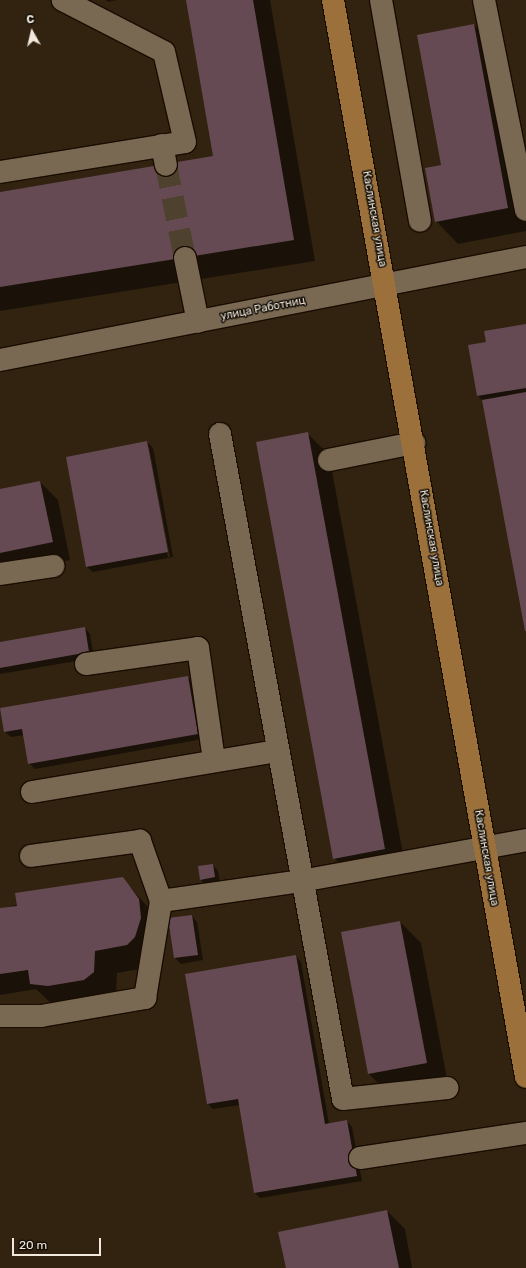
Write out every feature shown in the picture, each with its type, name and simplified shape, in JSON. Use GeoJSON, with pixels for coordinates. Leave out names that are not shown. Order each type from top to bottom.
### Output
{"type":"FeatureCollection","features":[{"type":"Feature","properties":{"kind":"main road","name":"Каслинская улица"},"geometry":{"type":"LineString","coordinates":[[333,0],[386,285],[484,848],[526,1077]]}},
{"type":"Feature","properties":{"kind":"street"},"geometry":{"type":"LineString","coordinates":[[0,172],[164,155],[185,142],[164,52],[63,0]]}},
{"type":"Feature","properties":{"kind":"street"},"geometry":{"type":"LineString","coordinates":[[380,0],[420,221]]}},
{"type":"Feature","properties":{"kind":"street"},"geometry":{"type":"LineString","coordinates":[[484,0],[526,210]]}},
{"type":"Feature","properties":{"kind":"street","name":"улица Работниц"},"geometry":{"type":"LineString","coordinates":[[0,360],[526,257]]}},
{"type":"Feature","properties":{"kind":"street"},"geometry":{"type":"LineString","coordinates":[[185,258],[198,322]]}},
{"type":"Feature","properties":{"kind":"street"},"geometry":{"type":"LineString","coordinates":[[220,434],[342,1099],[447,1088]]}},
{"type":"Feature","properties":{"kind":"street"},"geometry":{"type":"LineString","coordinates":[[329,460],[414,443]]}},
{"type":"Feature","properties":{"kind":"street"},"geometry":{"type":"LineString","coordinates":[[0,574],[53,566]]}},
{"type":"Feature","properties":{"kind":"street"},"geometry":{"type":"LineString","coordinates":[[86,664],[198,648],[214,761]]}},
{"type":"Feature","properties":{"kind":"street"},"geometry":{"type":"LineString","coordinates":[[32,792],[278,751]]}},
{"type":"Feature","properties":{"kind":"street"},"geometry":{"type":"LineString","coordinates":[[161,900],[301,881],[526,840]]}},
{"type":"Feature","properties":{"kind":"street"},"geometry":{"type":"LineString","coordinates":[[0,1016],[41,1016],[145,998],[161,900],[140,841],[32,856]]}},
{"type":"Feature","properties":{"kind":"street"},"geometry":{"type":"LineString","coordinates":[[360,1158],[526,1133]]}},
{"type":"Feature","properties":{"kind":"building"},"geometry":{"type":"Polygon","coordinates":[[[186,0],[253,0],[294,240],[0,287],[0,192],[213,156],[186,0]]]}},
{"type":"Feature","properties":{"kind":"building"},"geometry":{"type":"Polygon","coordinates":[[[474,24],[508,208],[435,222],[425,168],[441,165],[417,35],[474,24]]]}},
{"type":"Feature","properties":{"kind":"building"},"geometry":{"type":"Polygon","coordinates":[[[526,324],[526,388],[477,396],[468,345],[486,342],[484,331],[526,324]]]}},
{"type":"Feature","properties":{"kind":"building"},"geometry":{"type":"Polygon","coordinates":[[[526,392],[526,631],[525,631],[482,400],[526,392]]]}},
{"type":"Feature","properties":{"kind":"building"},"geometry":{"type":"Polygon","coordinates":[[[308,432],[385,849],[333,859],[256,442],[308,432]]]}},
{"type":"Feature","properties":{"kind":"building"},"geometry":{"type":"Polygon","coordinates":[[[147,441],[168,552],[86,567],[66,457],[147,441]]]}},
{"type":"Feature","properties":{"kind":"building"},"geometry":{"type":"Polygon","coordinates":[[[40,481],[53,542],[0,553],[0,489],[40,481]]]}},
{"type":"Feature","properties":{"kind":"building"},"geometry":{"type":"Polygon","coordinates":[[[85,627],[89,652],[0,668],[0,642],[85,627]]]}},
{"type":"Feature","properties":{"kind":"building"},"geometry":{"type":"Polygon","coordinates":[[[188,676],[198,734],[28,764],[22,729],[4,732],[0,708],[188,676]]]}},
{"type":"Feature","properties":{"kind":"building"},"geometry":{"type":"Polygon","coordinates":[[[213,864],[215,877],[200,880],[198,866],[213,864]]]}},
{"type":"Feature","properties":{"kind":"building"},"geometry":{"type":"Polygon","coordinates":[[[123,877],[139,899],[141,918],[135,937],[127,945],[95,951],[94,972],[84,980],[48,986],[30,984],[28,970],[0,974],[0,908],[17,906],[15,893],[123,877]]]}},
{"type":"Feature","properties":{"kind":"building"},"geometry":{"type":"Polygon","coordinates":[[[192,915],[198,955],[174,958],[168,918],[192,915]]]}},
{"type":"Feature","properties":{"kind":"building"},"geometry":{"type":"Polygon","coordinates":[[[400,921],[427,1063],[368,1074],[341,932],[400,921]]]}},
{"type":"Feature","properties":{"kind":"building"},"geometry":{"type":"Polygon","coordinates":[[[296,955],[325,1124],[347,1120],[357,1176],[254,1193],[238,1099],[207,1104],[185,974],[296,955]]]}},
{"type":"Feature","properties":{"kind":"building"},"geometry":{"type":"Polygon","coordinates":[[[387,1210],[399,1268],[286,1268],[278,1232],[387,1210]]]}},
{"type":"Feature","properties":{"kind":"tunnel"},"geometry":{"type":"LineString","coordinates":[[166,165],[185,258]]}}]}
